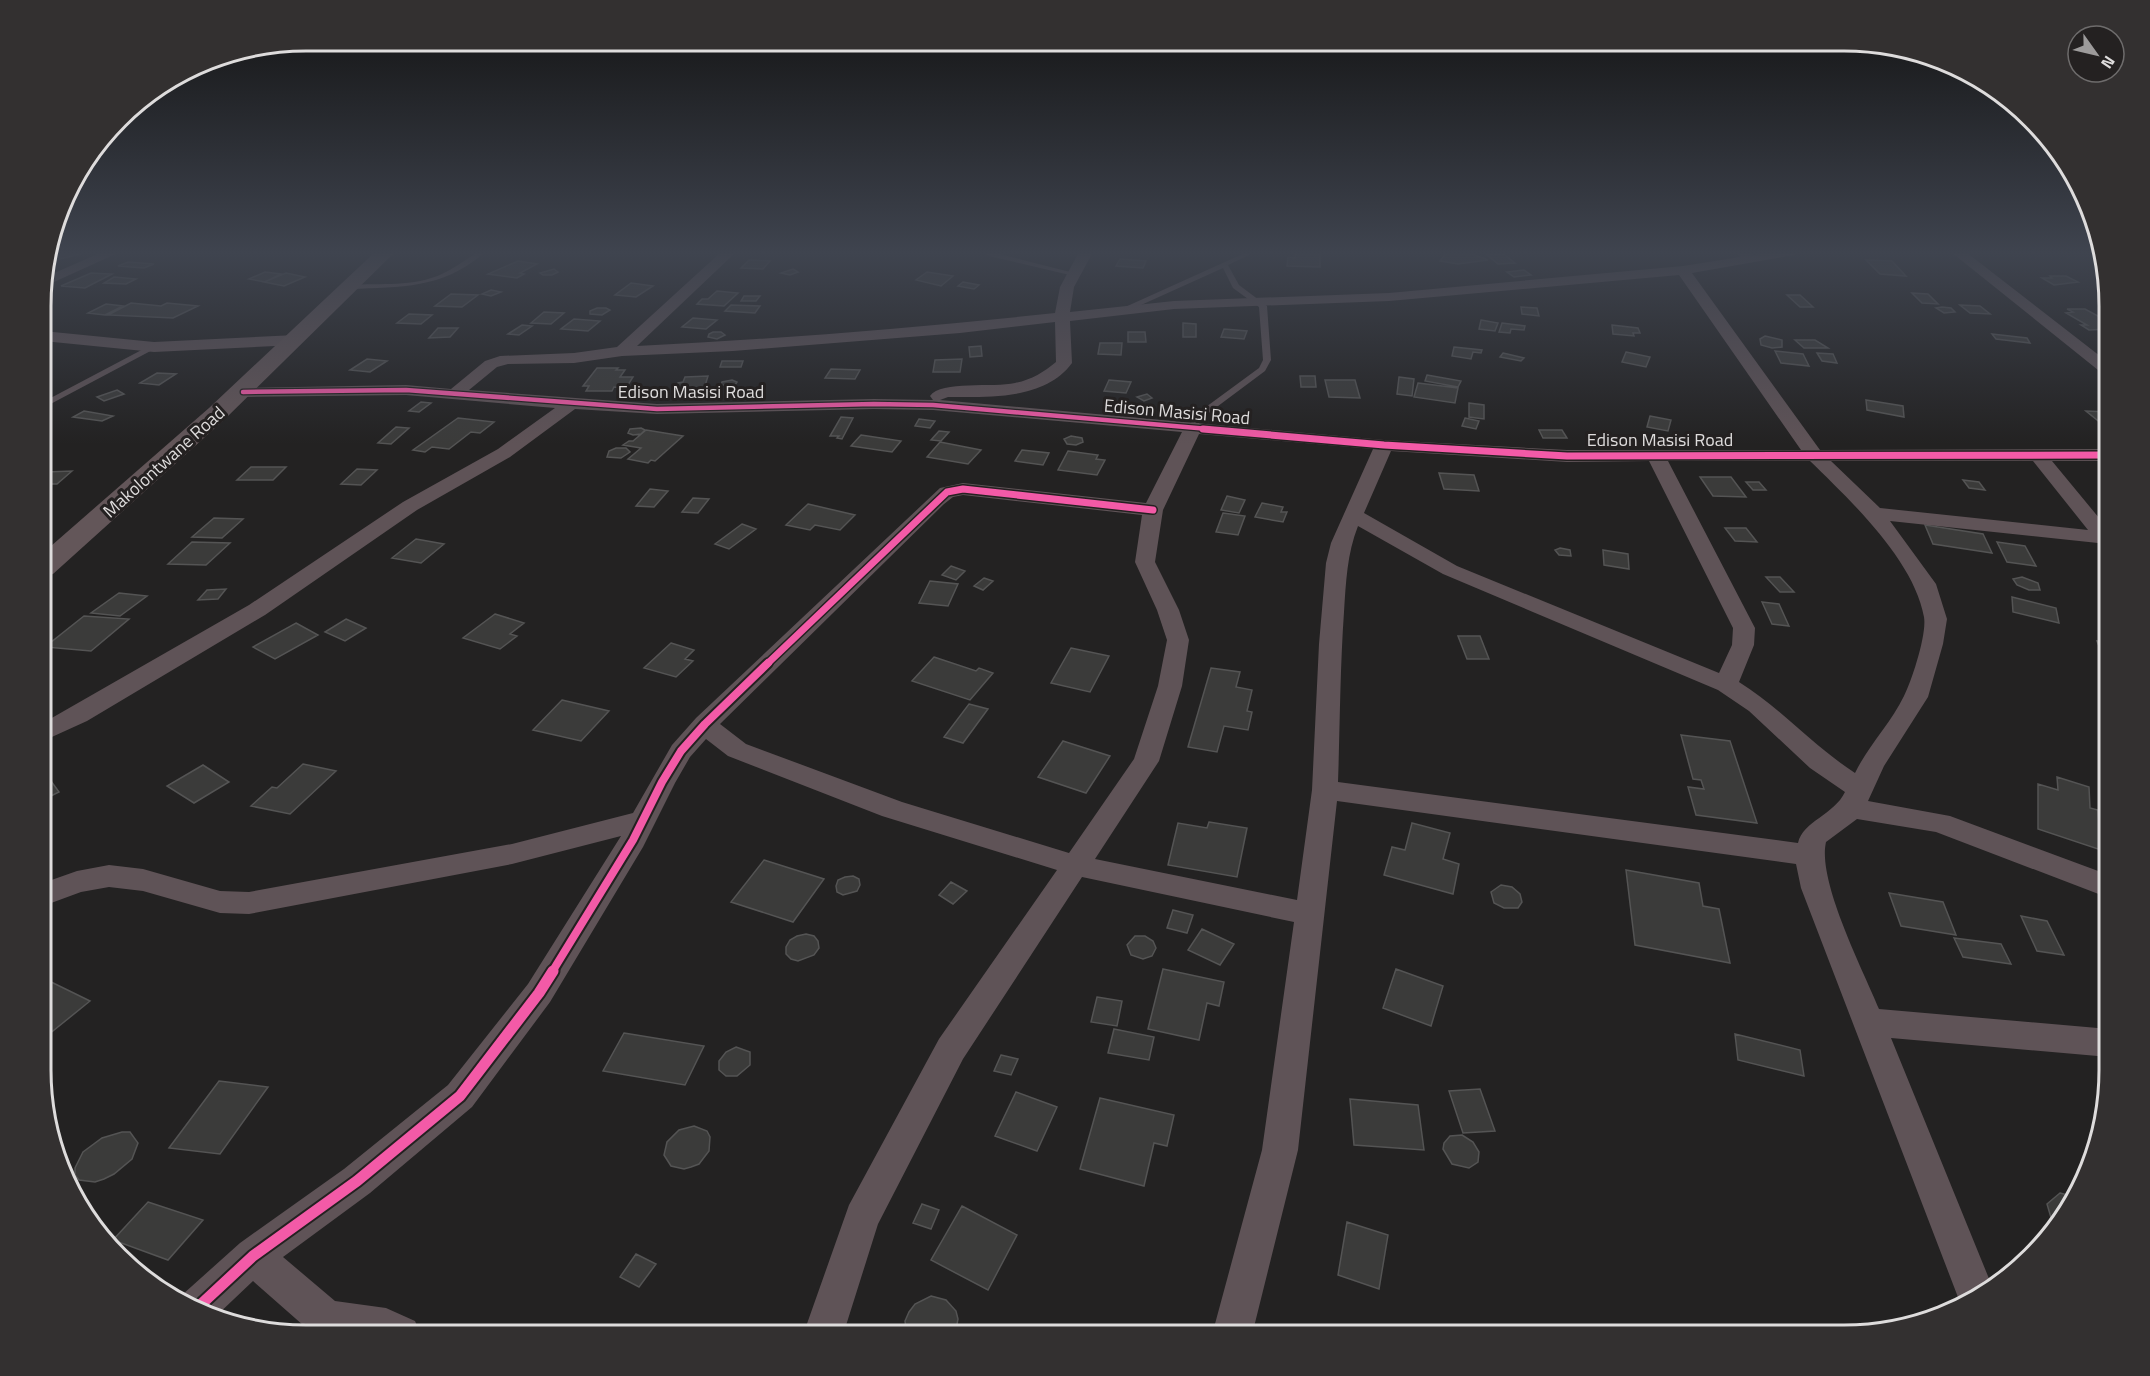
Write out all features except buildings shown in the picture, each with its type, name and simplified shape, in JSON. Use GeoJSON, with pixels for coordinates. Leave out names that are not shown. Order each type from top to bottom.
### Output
{"type":"FeatureCollection","features":[{"type":"Feature","properties":{"kind":"main road","name":"Makolontwane Road"},"geometry":{"type":"LineString","coordinates":[[51,561],[136,489],[243,392],[320,316]]}},
{"type":"Feature","properties":{"kind":"street"},"geometry":{"type":"LineString","coordinates":[[622,351],[660,316]]}},
{"type":"Feature","properties":{"kind":"street"},"geometry":{"type":"LineString","coordinates":[[454,395],[491,364],[506,359],[574,358],[622,351],[769,344],[960,328],[1052,316]]}},
{"type":"Feature","properties":{"kind":"street"},"geometry":{"type":"LineString","coordinates":[[933,405],[938,396],[945,392],[1011,390],[1033,385],[1050,377],[1064,363],[1062,316]]}},
{"type":"Feature","properties":{"kind":"street"},"geometry":{"type":"LineString","coordinates":[[1716,316],[1814,455],[1874,513],[1925,585],[1936,619],[1932,644],[1916,697],[1872,764],[1855,798],[1837,821],[1813,837],[1809,855],[1815,888],[1974,1290]]}},
{"type":"Feature","properties":{"kind":"street"},"geometry":{"type":"LineString","coordinates":[[2039,316],[2099,363]]}},
{"type":"Feature","properties":{"kind":"street"},"geometry":{"type":"LineString","coordinates":[[51,337],[154,347],[296,340]]}},
{"type":"Feature","properties":{"kind":"street","name":"Edison Masisi Road"},"geometry":{"type":"LineString","coordinates":[[243,392],[406,390],[657,409],[874,404],[933,405],[1384,445],[1566,456],[2099,455]]}},
{"type":"Feature","properties":{"kind":"street"},"geometry":{"type":"LineString","coordinates":[[51,729],[257,610],[410,506],[504,453],[571,404]]}},
{"type":"Feature","properties":{"kind":"street"},"geometry":{"type":"LineString","coordinates":[[826,1325],[862,1218],[951,1049],[1146,760],[1170,686],[1178,640],[1168,610],[1145,562],[1152,510],[1193,428]]}},
{"type":"Feature","properties":{"kind":"street"},"geometry":{"type":"LineString","coordinates":[[1235,1325],[1280,1150],[1324,790],[1330,644],[1337,563],[1341,543],[1384,445]]}},
{"type":"Feature","properties":{"kind":"street"},"geometry":{"type":"LineString","coordinates":[[1655,455],[1744,628],[1743,645],[1726,685]]}},
{"type":"Feature","properties":{"kind":"street"},"geometry":{"type":"LineString","coordinates":[[2038,455],[2099,529]]}},
{"type":"Feature","properties":{"kind":"street"},"geometry":{"type":"LineString","coordinates":[[202,1303],[253,1256],[357,1181],[460,1096],[539,993],[643,820],[676,759],[705,724],[947,492],[963,489],[1152,510]]}},
{"type":"Feature","properties":{"kind":"street"},"geometry":{"type":"LineString","coordinates":[[1874,513],[2099,539]]}},
{"type":"Feature","properties":{"kind":"street"},"geometry":{"type":"LineString","coordinates":[[1353,515],[1450,570],[1726,685],[1758,705],[1855,798],[1940,822],[2099,883]]}},
{"type":"Feature","properties":{"kind":"street"},"geometry":{"type":"LineString","coordinates":[[705,724],[737,750],[892,809],[1074,865],[1309,914]]}},
{"type":"Feature","properties":{"kind":"street"},"geometry":{"type":"LineString","coordinates":[[1324,790],[1809,855]]}},
{"type":"Feature","properties":{"kind":"street"},"geometry":{"type":"LineString","coordinates":[[51,892],[77,882],[110,876],[142,880],[220,902],[249,903],[512,854],[643,820]]}},
{"type":"Feature","properties":{"kind":"street"},"geometry":{"type":"LineString","coordinates":[[1868,1022],[2099,1041]]}},
{"type":"Feature","properties":{"kind":"street"},"geometry":{"type":"LineString","coordinates":[[253,1256],[326,1319],[366,1325]]}},
{"type":"Feature","properties":{"kind":"lane"},"geometry":{"type":"LineString","coordinates":[[1193,428],[1198,417],[1262,369],[1267,360],[1264,316]]}},
{"type":"Feature","properties":{"kind":"lane"},"geometry":{"type":"LineString","coordinates":[[51,401],[154,347]]}},
{"type":"Feature","properties":{"kind":"cycle path"},"geometry":{"type":"LineString","coordinates":[[243,392],[406,390],[657,409],[874,404],[933,405],[1384,445],[1567,456],[2099,455]]}},
{"type":"Feature","properties":{"kind":"cycle path"},"geometry":{"type":"LineString","coordinates":[[202,1303],[253,1256],[357,1181],[460,1096],[539,993],[633,840],[662,782],[681,751],[705,724],[937,500],[947,492],[963,489],[1153,510]]}}]}
